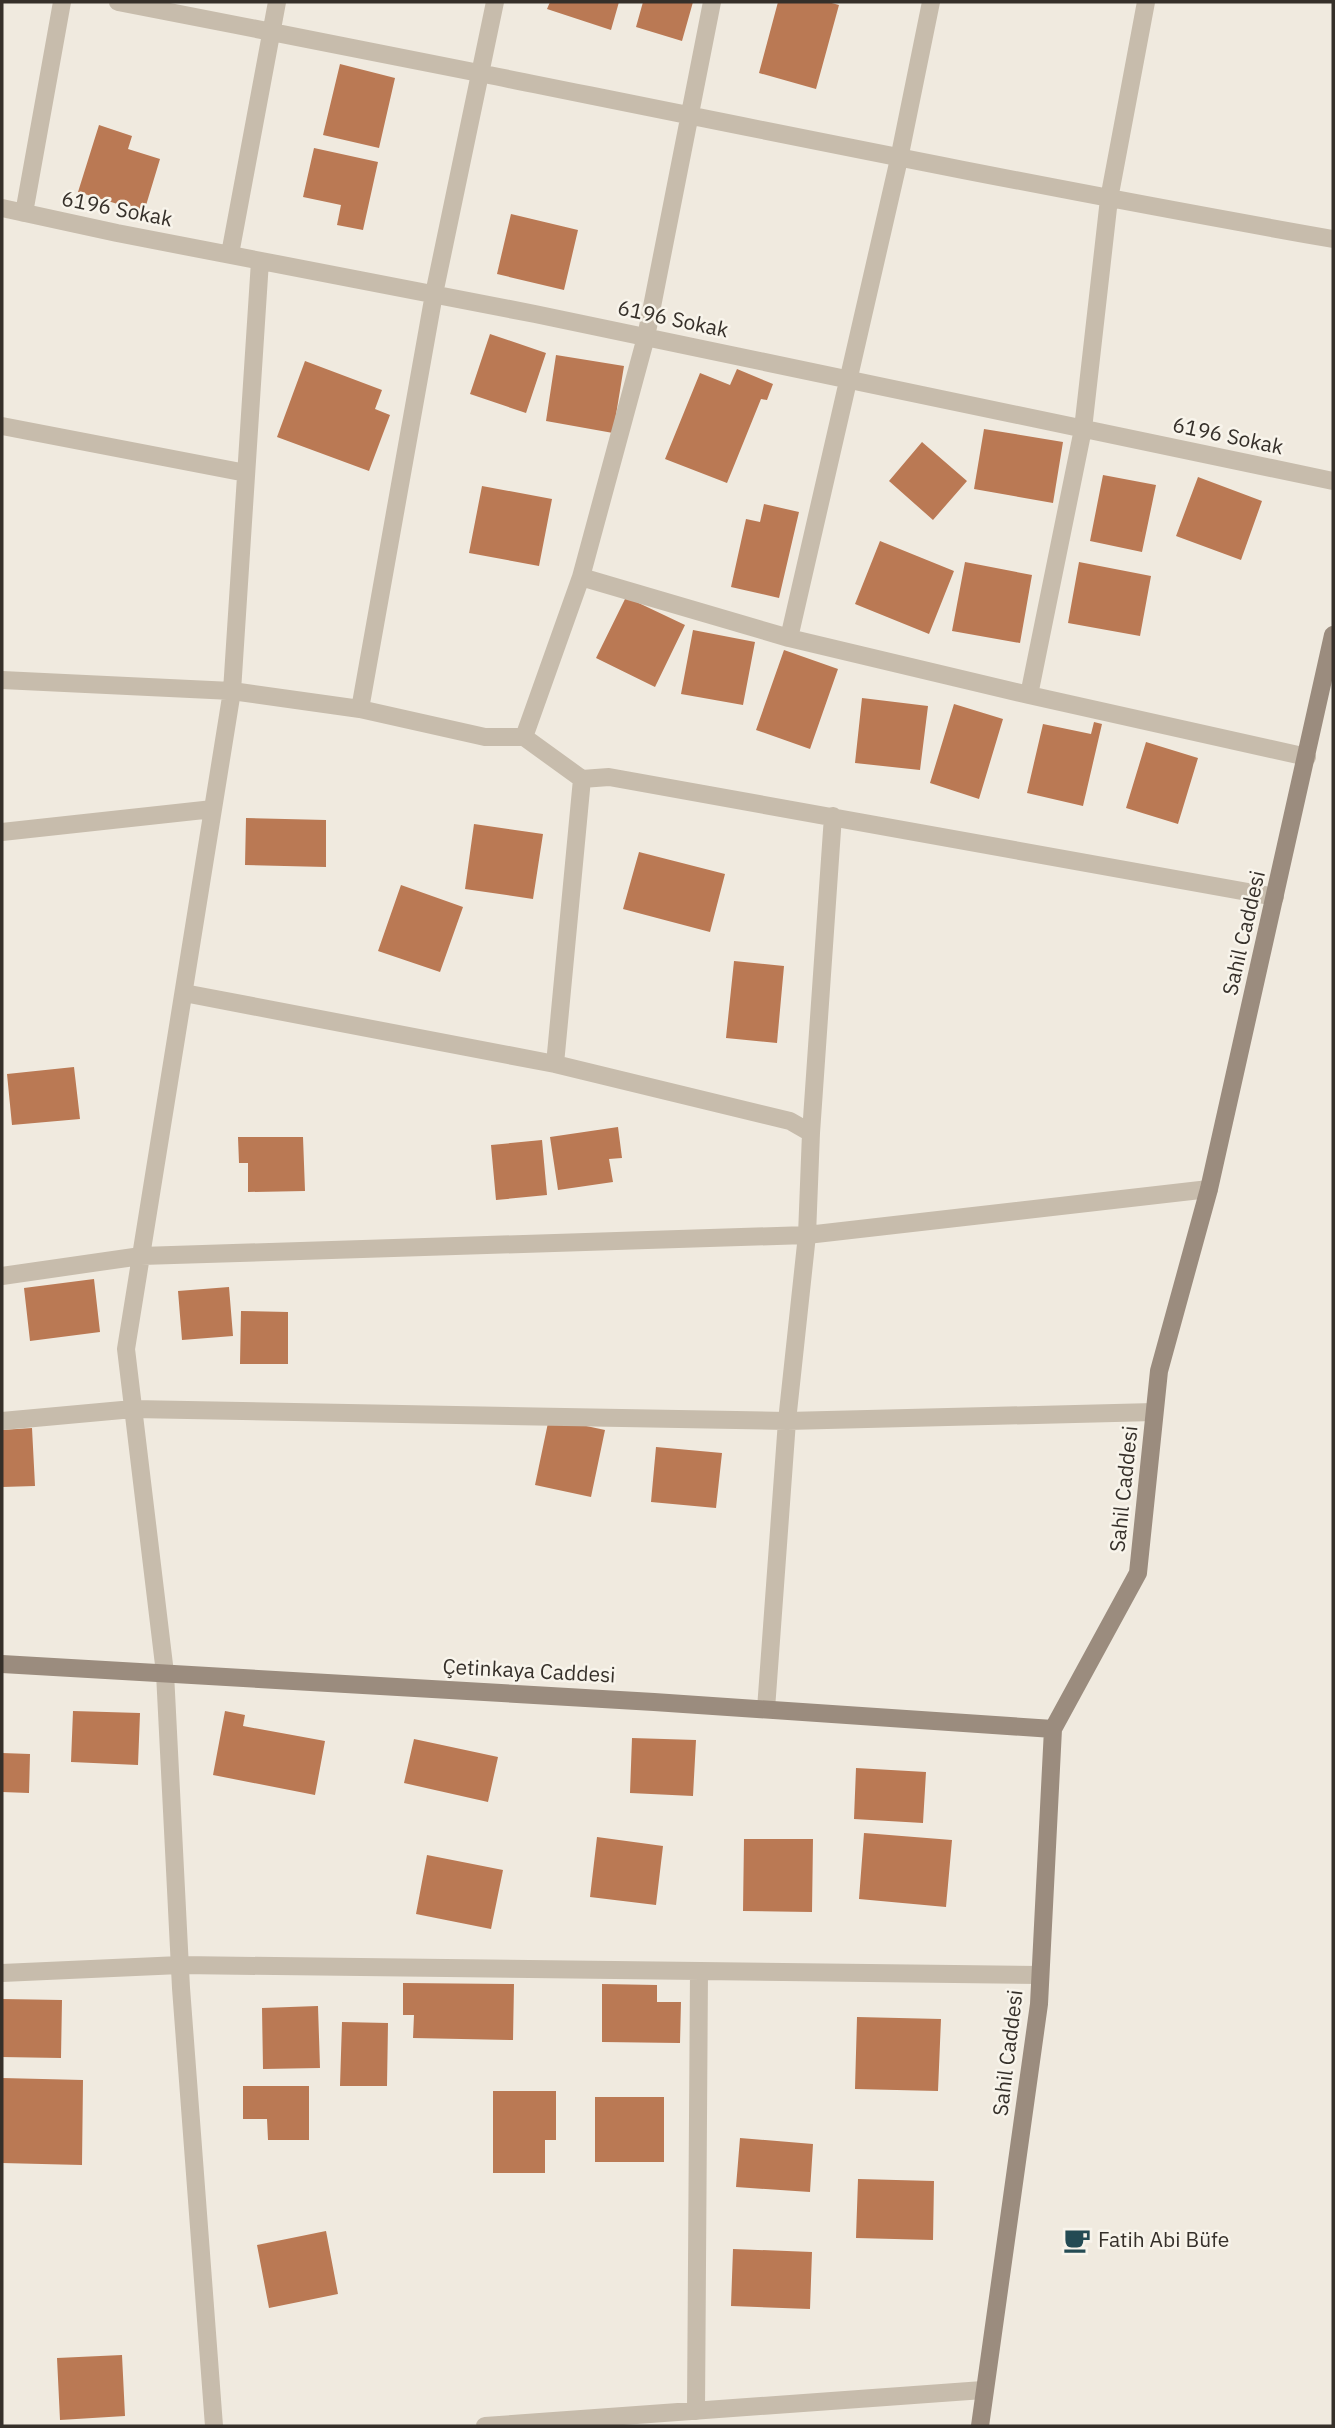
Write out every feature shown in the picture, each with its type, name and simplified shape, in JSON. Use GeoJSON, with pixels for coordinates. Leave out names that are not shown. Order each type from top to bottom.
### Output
{"type":"FeatureCollection","features":[{"type":"Feature","properties":{"kind":"street"},"geometry":{"type":"LineString","coordinates":[[24,213],[62,2]]}},
{"type":"Feature","properties":{"kind":"street"},"geometry":{"type":"LineString","coordinates":[[118,2],[1109,200],[1333,239]]}},
{"type":"Feature","properties":{"kind":"street"},"geometry":{"type":"LineString","coordinates":[[230,254],[276,2]]}},
{"type":"Feature","properties":{"kind":"street"},"geometry":{"type":"LineString","coordinates":[[360,709],[434,294],[495,2]]}},
{"type":"Feature","properties":{"kind":"street"},"geometry":{"type":"LineString","coordinates":[[524,737],[581,577],[646,337],[712,2]]}},
{"type":"Feature","properties":{"kind":"street"},"geometry":{"type":"LineString","coordinates":[[789,638],[899,159],[931,2]]}},
{"type":"Feature","properties":{"kind":"street"},"geometry":{"type":"LineString","coordinates":[[1029,695],[1083,429],[1109,200],[1146,2]]}},
{"type":"Feature","properties":{"kind":"street","name":"6196 Sokak"},"geometry":{"type":"LineString","coordinates":[[2,208],[646,337],[1333,481]]}},
{"type":"Feature","properties":{"kind":"street"},"geometry":{"type":"LineString","coordinates":[[214,2426],[180,1965],[165,1673],[126,1349],[232,691],[260,261]]}},
{"type":"Feature","properties":{"kind":"street"},"geometry":{"type":"LineString","coordinates":[[2,426],[246,473]]}},
{"type":"Feature","properties":{"kind":"street"},"geometry":{"type":"LineString","coordinates":[[581,577],[789,638],[1307,757]]}},
{"type":"Feature","properties":{"kind":"street","name":"Sahil Caddesi"},"geometry":{"type":"LineString","coordinates":[[980,2426],[1039,2004],[1053,1729],[1138,1573],[1158,1371],[1209,1189],[1333,635]]}},
{"type":"Feature","properties":{"kind":"street"},"geometry":{"type":"LineString","coordinates":[[2,680],[232,691],[360,709],[485,737],[524,737],[582,779],[609,776],[1275,897]]}},
{"type":"Feature","properties":{"kind":"street"},"geometry":{"type":"LineString","coordinates":[[555,1063],[582,779]]}},
{"type":"Feature","properties":{"kind":"street"},"geometry":{"type":"LineString","coordinates":[[2,832],[213,809]]}},
{"type":"Feature","properties":{"kind":"street"},"geometry":{"type":"LineString","coordinates":[[766,1709],[787,1421],[807,1234],[811,1133],[833,816]]}},
{"type":"Feature","properties":{"kind":"street"},"geometry":{"type":"LineString","coordinates":[[184,993],[555,1063],[790,1121],[811,1133]]}},
{"type":"Feature","properties":{"kind":"street"},"geometry":{"type":"LineString","coordinates":[[2,1276],[141,1256],[807,1234],[1209,1189]]}},
{"type":"Feature","properties":{"kind":"street"},"geometry":{"type":"LineString","coordinates":[[2,1421],[133,1409],[787,1421],[1154,1412]]}},
{"type":"Feature","properties":{"kind":"street","name":"Çetinkaya Caddesi"},"geometry":{"type":"LineString","coordinates":[[2,1664],[766,1709],[1053,1729]]}},
{"type":"Feature","properties":{"kind":"street"},"geometry":{"type":"LineString","coordinates":[[2,1973],[180,1965],[1040,1975]]}},
{"type":"Feature","properties":{"kind":"street"},"geometry":{"type":"LineString","coordinates":[[696,2411],[699,1971]]}},
{"type":"Feature","properties":{"kind":"street"},"geometry":{"type":"LineString","coordinates":[[485,2426],[983,2390]]}},
{"type":"Feature","properties":{"kind":"building"},"geometry":{"type":"Polygon","coordinates":[[[550,2],[619,2],[611,30],[547,9],[550,2]]]}},
{"type":"Feature","properties":{"kind":"building"},"geometry":{"type":"Polygon","coordinates":[[[643,2],[693,2],[682,41],[636,27],[643,2]]]}},
{"type":"Feature","properties":{"kind":"building"},"geometry":{"type":"Polygon","coordinates":[[[778,2],[828,2],[839,5],[816,89],[759,73],[778,2]]]}},
{"type":"Feature","properties":{"kind":"building"},"geometry":{"type":"Polygon","coordinates":[[[340,64],[395,78],[379,148],[323,135],[340,64]]]}},
{"type":"Feature","properties":{"kind":"building"},"geometry":{"type":"Polygon","coordinates":[[[99,125],[132,136],[128,149],[160,159],[144,212],[78,192],[99,125]]]}},
{"type":"Feature","properties":{"kind":"building"},"geometry":{"type":"Polygon","coordinates":[[[314,148],[378,162],[363,230],[337,225],[341,205],[303,197],[314,148]]]}},
{"type":"Feature","properties":{"kind":"building"},"geometry":{"type":"Polygon","coordinates":[[[511,214],[578,230],[564,290],[497,274],[511,214]]]}},
{"type":"Feature","properties":{"kind":"building"},"geometry":{"type":"Polygon","coordinates":[[[490,334],[546,353],[526,413],[470,394],[490,334]]]}},
{"type":"Feature","properties":{"kind":"building"},"geometry":{"type":"Polygon","coordinates":[[[556,355],[624,366],[613,433],[546,421],[556,355]]]}},
{"type":"Feature","properties":{"kind":"building"},"geometry":{"type":"Polygon","coordinates":[[[305,361],[382,390],[375,409],[390,415],[369,471],[277,437],[305,361]]]}},
{"type":"Feature","properties":{"kind":"building"},"geometry":{"type":"Polygon","coordinates":[[[737,369],[773,384],[767,400],[761,399],[727,483],[665,459],[700,373],[730,385],[737,369]]]}},
{"type":"Feature","properties":{"kind":"building"},"geometry":{"type":"Polygon","coordinates":[[[984,429],[1063,442],[1053,503],[974,489],[984,429]]]}},
{"type":"Feature","properties":{"kind":"building"},"geometry":{"type":"Polygon","coordinates":[[[922,442],[967,481],[933,520],[889,481],[922,442]]]}},
{"type":"Feature","properties":{"kind":"building"},"geometry":{"type":"Polygon","coordinates":[[[1103,475],[1156,485],[1142,552],[1090,541],[1103,475]]]}},
{"type":"Feature","properties":{"kind":"building"},"geometry":{"type":"Polygon","coordinates":[[[1198,477],[1262,501],[1241,560],[1176,536],[1198,477]]]}},
{"type":"Feature","properties":{"kind":"building"},"geometry":{"type":"Polygon","coordinates":[[[482,486],[552,499],[539,566],[469,553],[482,486]]]}},
{"type":"Feature","properties":{"kind":"building"},"geometry":{"type":"Polygon","coordinates":[[[764,504],[799,512],[779,598],[731,587],[746,519],[760,522],[764,504]]]}},
{"type":"Feature","properties":{"kind":"building"},"geometry":{"type":"Polygon","coordinates":[[[880,541],[954,571],[929,634],[855,604],[880,541]]]}},
{"type":"Feature","properties":{"kind":"building"},"geometry":{"type":"Polygon","coordinates":[[[965,562],[1032,575],[1020,643],[952,631],[965,562]]]}},
{"type":"Feature","properties":{"kind":"building"},"geometry":{"type":"Polygon","coordinates":[[[1079,562],[1151,576],[1140,636],[1068,623],[1079,562]]]}},
{"type":"Feature","properties":{"kind":"building"},"geometry":{"type":"Polygon","coordinates":[[[626,597],[685,625],[655,687],[596,658],[626,597]]]}},
{"type":"Feature","properties":{"kind":"building"},"geometry":{"type":"Polygon","coordinates":[[[693,630],[755,642],[743,705],[681,694],[693,630]]]}},
{"type":"Feature","properties":{"kind":"building"},"geometry":{"type":"Polygon","coordinates":[[[784,650],[838,669],[810,749],[756,730],[784,650]]]}},
{"type":"Feature","properties":{"kind":"building"},"geometry":{"type":"Polygon","coordinates":[[[862,698],[928,706],[920,770],[855,763],[862,698]]]}},
{"type":"Feature","properties":{"kind":"building"},"geometry":{"type":"Polygon","coordinates":[[[954,704],[1003,719],[979,799],[930,783],[954,704]]]}},
{"type":"Feature","properties":{"kind":"building"},"geometry":{"type":"Polygon","coordinates":[[[1094,722],[1102,724],[1083,806],[1027,793],[1043,724],[1091,734],[1094,722]]]}},
{"type":"Feature","properties":{"kind":"building"},"geometry":{"type":"Polygon","coordinates":[[[1146,742],[1198,758],[1178,824],[1126,808],[1146,742]]]}},
{"type":"Feature","properties":{"kind":"building"},"geometry":{"type":"Polygon","coordinates":[[[246,818],[326,820],[326,867],[245,865],[246,818]]]}},
{"type":"Feature","properties":{"kind":"building"},"geometry":{"type":"Polygon","coordinates":[[[474,824],[543,834],[533,899],[465,889],[474,824]]]}},
{"type":"Feature","properties":{"kind":"building"},"geometry":{"type":"Polygon","coordinates":[[[639,852],[725,874],[710,932],[623,909],[639,852]]]}},
{"type":"Feature","properties":{"kind":"building"},"geometry":{"type":"Polygon","coordinates":[[[401,885],[463,907],[440,972],[378,951],[401,885]]]}},
{"type":"Feature","properties":{"kind":"building"},"geometry":{"type":"Polygon","coordinates":[[[734,961],[784,966],[777,1043],[726,1038],[734,961]]]}},
{"type":"Feature","properties":{"kind":"building"},"geometry":{"type":"Polygon","coordinates":[[[74,1067],[80,1119],[12,1125],[7,1074],[74,1067]]]}},
{"type":"Feature","properties":{"kind":"building"},"geometry":{"type":"Polygon","coordinates":[[[618,1127],[622,1158],[609,1159],[613,1182],[558,1190],[550,1137],[618,1127]]]}},
{"type":"Feature","properties":{"kind":"building"},"geometry":{"type":"Polygon","coordinates":[[[238,1137],[303,1137],[305,1191],[248,1192],[248,1163],[239,1163],[238,1137]]]}},
{"type":"Feature","properties":{"kind":"building"},"geometry":{"type":"Polygon","coordinates":[[[542,1140],[547,1195],[496,1200],[491,1145],[542,1140]]]}},
{"type":"Feature","properties":{"kind":"building"},"geometry":{"type":"Polygon","coordinates":[[[94,1279],[100,1332],[30,1341],[24,1288],[94,1279]]]}},
{"type":"Feature","properties":{"kind":"building"},"geometry":{"type":"Polygon","coordinates":[[[229,1287],[233,1336],[182,1340],[178,1291],[229,1287]]]}},
{"type":"Feature","properties":{"kind":"building"},"geometry":{"type":"Polygon","coordinates":[[[241,1311],[288,1312],[288,1364],[240,1364],[241,1311]]]}},
{"type":"Feature","properties":{"kind":"building"},"geometry":{"type":"Polygon","coordinates":[[[549,1418],[605,1430],[591,1497],[535,1485],[549,1418]]]}},
{"type":"Feature","properties":{"kind":"building"},"geometry":{"type":"Polygon","coordinates":[[[32,1428],[35,1486],[2,1487],[2,1430],[32,1428]]]}},
{"type":"Feature","properties":{"kind":"building"},"geometry":{"type":"Polygon","coordinates":[[[656,1447],[722,1453],[716,1508],[651,1502],[656,1447]]]}},
{"type":"Feature","properties":{"kind":"building"},"geometry":{"type":"Polygon","coordinates":[[[73,1711],[140,1713],[138,1765],[71,1762],[73,1711]]]}},
{"type":"Feature","properties":{"kind":"building"},"geometry":{"type":"Polygon","coordinates":[[[225,1711],[245,1715],[243,1726],[325,1741],[315,1795],[213,1775],[225,1711]]]}},
{"type":"Feature","properties":{"kind":"building"},"geometry":{"type":"Polygon","coordinates":[[[632,1738],[696,1740],[693,1796],[630,1793],[632,1738]]]}},
{"type":"Feature","properties":{"kind":"building"},"geometry":{"type":"Polygon","coordinates":[[[414,1739],[498,1757],[488,1802],[404,1783],[414,1739]]]}},
{"type":"Feature","properties":{"kind":"building"},"geometry":{"type":"Polygon","coordinates":[[[2,1753],[30,1754],[29,1793],[2,1792],[2,1753]]]}},
{"type":"Feature","properties":{"kind":"building"},"geometry":{"type":"Polygon","coordinates":[[[856,1768],[926,1772],[923,1823],[854,1819],[856,1768]]]}},
{"type":"Feature","properties":{"kind":"building"},"geometry":{"type":"Polygon","coordinates":[[[864,1833],[952,1840],[946,1907],[859,1899],[864,1833]]]}},
{"type":"Feature","properties":{"kind":"building"},"geometry":{"type":"Polygon","coordinates":[[[597,1837],[663,1846],[656,1905],[590,1897],[597,1837]]]}},
{"type":"Feature","properties":{"kind":"building"},"geometry":{"type":"Polygon","coordinates":[[[744,1839],[813,1839],[812,1912],[743,1911],[744,1839]]]}},
{"type":"Feature","properties":{"kind":"building"},"geometry":{"type":"Polygon","coordinates":[[[427,1855],[503,1870],[491,1929],[416,1914],[427,1855]]]}},
{"type":"Feature","properties":{"kind":"building"},"geometry":{"type":"Polygon","coordinates":[[[403,1983],[514,1984],[513,2040],[413,2038],[414,2015],[403,2015],[403,1983]]]}},
{"type":"Feature","properties":{"kind":"building"},"geometry":{"type":"Polygon","coordinates":[[[602,1984],[657,1985],[657,2002],[681,2002],[680,2043],[602,2042],[602,1984]]]}},
{"type":"Feature","properties":{"kind":"building"},"geometry":{"type":"Polygon","coordinates":[[[2,1999],[62,2000],[61,2058],[2,2057],[2,1999]]]}},
{"type":"Feature","properties":{"kind":"building"},"geometry":{"type":"Polygon","coordinates":[[[318,2006],[320,2068],[263,2069],[262,2008],[318,2006]]]}},
{"type":"Feature","properties":{"kind":"building"},"geometry":{"type":"Polygon","coordinates":[[[857,2017],[941,2019],[938,2091],[855,2089],[857,2017]]]}},
{"type":"Feature","properties":{"kind":"building"},"geometry":{"type":"Polygon","coordinates":[[[342,2022],[388,2023],[387,2086],[340,2086],[342,2022]]]}},
{"type":"Feature","properties":{"kind":"building"},"geometry":{"type":"Polygon","coordinates":[[[2,2078],[83,2080],[82,2165],[2,2163],[2,2078]]]}},
{"type":"Feature","properties":{"kind":"building"},"geometry":{"type":"Polygon","coordinates":[[[243,2086],[309,2086],[309,2140],[268,2140],[267,2119],[243,2119],[243,2086]]]}},
{"type":"Feature","properties":{"kind":"building"},"geometry":{"type":"Polygon","coordinates":[[[493,2091],[556,2091],[556,2140],[545,2140],[545,2173],[493,2173],[493,2091]]]}},
{"type":"Feature","properties":{"kind":"building"},"geometry":{"type":"Polygon","coordinates":[[[595,2097],[664,2097],[664,2162],[595,2162],[595,2097]]]}},
{"type":"Feature","properties":{"kind":"building"},"geometry":{"type":"Polygon","coordinates":[[[740,2138],[813,2144],[810,2192],[736,2187],[740,2138]]]}},
{"type":"Feature","properties":{"kind":"building"},"geometry":{"type":"Polygon","coordinates":[[[858,2179],[934,2181],[933,2240],[856,2238],[858,2179]]]}},
{"type":"Feature","properties":{"kind":"building"},"geometry":{"type":"Polygon","coordinates":[[[326,2231],[338,2294],[269,2308],[257,2245],[326,2231]]]}},
{"type":"Feature","properties":{"kind":"building"},"geometry":{"type":"Polygon","coordinates":[[[733,2249],[812,2252],[810,2309],[731,2306],[733,2249]]]}},
{"type":"Feature","properties":{"kind":"building"},"geometry":{"type":"Polygon","coordinates":[[[122,2355],[125,2416],[60,2420],[57,2358],[122,2355]]]}},
{"type":"Feature","properties":{"kind":"place","name":"Fatih Abi Büfe"},"geometry":{"type":"Point","coordinates":[1077,2240]}}]}
